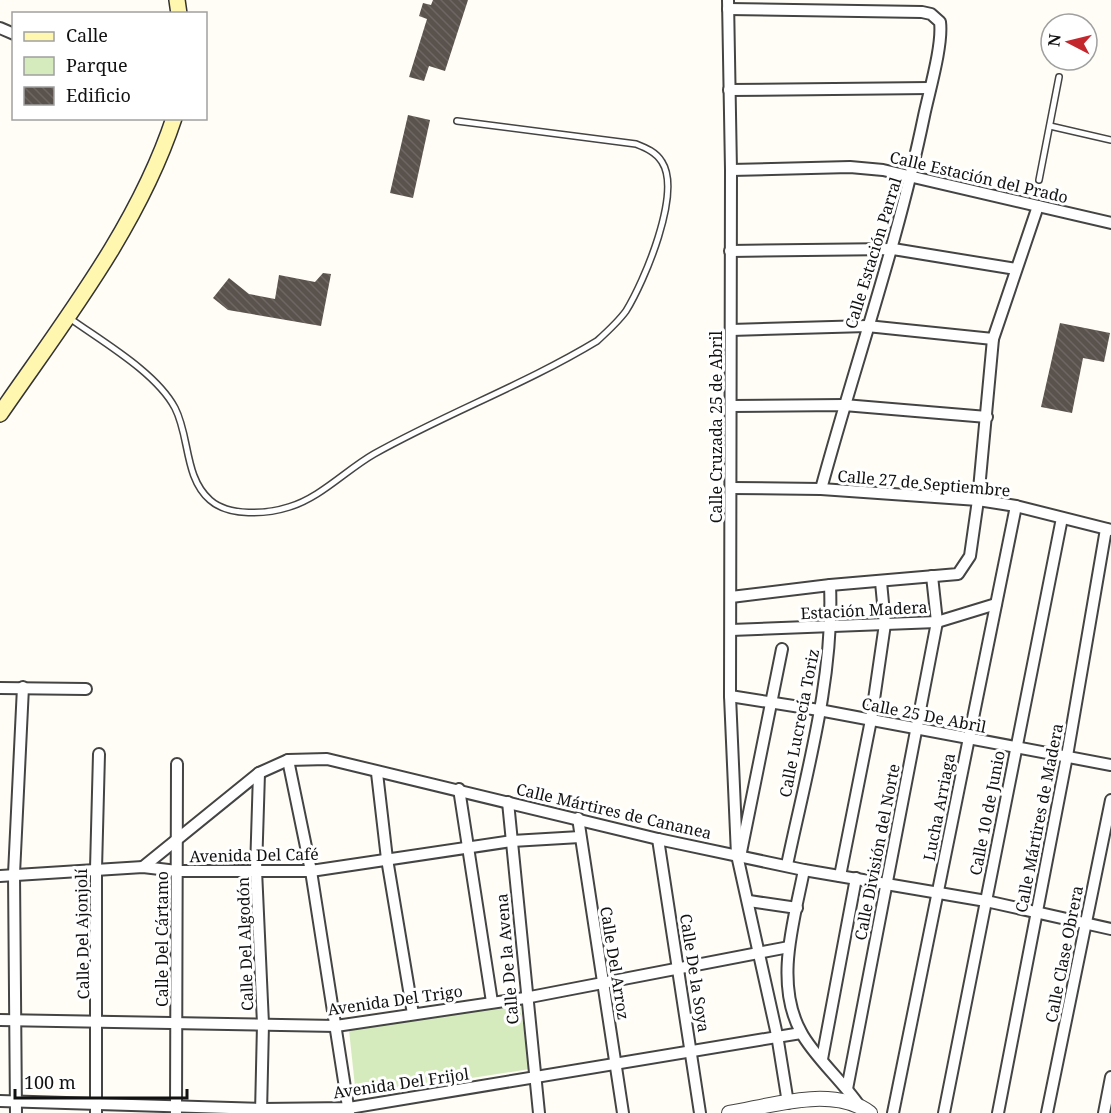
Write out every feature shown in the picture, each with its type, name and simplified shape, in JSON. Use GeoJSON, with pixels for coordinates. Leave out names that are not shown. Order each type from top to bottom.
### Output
{"type":"FeatureCollection","features":[{"type":"Feature","properties":{"kind":"main road"},"geometry":{"type":"LineString","coordinates":[[0,414],[122,231],[162,155],[173,120]]}},
{"type":"Feature","properties":{"kind":"street","name":"Calle Estación Parral"},"geometry":{"type":"LineString","coordinates":[[728,4],[922,12],[931,14],[940,22],[930,88],[912,175],[893,249],[867,326],[821,489]]}},
{"type":"Feature","properties":{"kind":"street","name":"Calle Cruzada 25 de Abril"},"geometry":{"type":"LineString","coordinates":[[728,4],[731,170],[730,696],[739,855]]}},
{"type":"Feature","properties":{"kind":"street"},"geometry":{"type":"LineString","coordinates":[[729,90],[930,88]]}},
{"type":"Feature","properties":{"kind":"street","name":"Calle Estación del Prado"},"geometry":{"type":"LineString","coordinates":[[731,170],[850,167],[912,175],[1111,223]]}},
{"type":"Feature","properties":{"kind":"street"},"geometry":{"type":"LineString","coordinates":[[731,597],[830,585],[958,574],[970,556],[987,417],[993,339],[1038,206]]}},
{"type":"Feature","properties":{"kind":"street"},"geometry":{"type":"LineString","coordinates":[[730,251],[893,249],[1016,269]]}},
{"type":"Feature","properties":{"kind":"street"},"geometry":{"type":"LineString","coordinates":[[730,330],[867,326],[993,339]]}},
{"type":"Feature","properties":{"kind":"street"},"geometry":{"type":"LineString","coordinates":[[731,406],[844,405],[987,417]]}},
{"type":"Feature","properties":{"kind":"street","name":"Calle 27 de Septiembre"},"geometry":{"type":"LineString","coordinates":[[731,488],[821,489],[978,500],[1016,506],[1108,529]]}},
{"type":"Feature","properties":{"kind":"street","name":"Lucha Arriaga"},"geometry":{"type":"LineString","coordinates":[[893,1113],[1016,506]]}},
{"type":"Feature","properties":{"kind":"street","name":"Calle 10 de Junio"},"geometry":{"type":"LineString","coordinates":[[944,1113],[1062,518]]}},
{"type":"Feature","properties":{"kind":"street","name":"Calle Mártires de Madera"},"geometry":{"type":"LineString","coordinates":[[998,1113],[1108,529]]}},
{"type":"Feature","properties":{"kind":"street","name":"Calle División del Norte"},"geometry":{"type":"LineString","coordinates":[[847,1089],[937,622],[932,576]]}},
{"type":"Feature","properties":{"kind":"street"},"geometry":{"type":"LineString","coordinates":[[840,876],[871,720],[885,624],[881,582]]}},
{"type":"Feature","properties":{"kind":"street","name":"Calle Lucrecia Toriz"},"geometry":{"type":"LineString","coordinates":[[787,866],[819,710],[832,627],[830,585]]}},
{"type":"Feature","properties":{"kind":"street","name":"Estación Madera"},"geometry":{"type":"LineString","coordinates":[[731,630],[937,622],[996,604]]}},
{"type":"Feature","properties":{"kind":"street"},"geometry":{"type":"LineString","coordinates":[[782,649],[739,855],[777,1035],[788,1103]]}},
{"type":"Feature","properties":{"kind":"street"},"geometry":{"type":"LineString","coordinates":[[16,1113],[14,874],[23,687]]}},
{"type":"Feature","properties":{"kind":"street"},"geometry":{"type":"LineString","coordinates":[[0,688],[86,689]]}},
{"type":"Feature","properties":{"kind":"street","name":"Calle 25 De Abril"},"geometry":{"type":"LineString","coordinates":[[730,696],[770,701],[1111,765]]}},
{"type":"Feature","properties":{"kind":"street","name":"Calle Del Ajonjolí"},"geometry":{"type":"LineString","coordinates":[[97,1108],[96,869],[99,754]]}},
{"type":"Feature","properties":{"kind":"street","name":"Calle Mártires de Cananea"},"geometry":{"type":"LineString","coordinates":[[143,867],[259,773],[288,760],[327,759],[377,773],[459,789],[658,839],[804,870],[986,901],[1111,929]]}},
{"type":"Feature","properties":{"kind":"street"},"geometry":{"type":"LineString","coordinates":[[288,760],[311,871],[349,1111]]}},
{"type":"Feature","properties":{"kind":"street","name":"Calle Del Cártamo"},"geometry":{"type":"LineString","coordinates":[[176,1110],[177,764]]}},
{"type":"Feature","properties":{"kind":"street","name":"Calle Del Algodón"},"geometry":{"type":"LineString","coordinates":[[259,773],[256,870],[263,1024],[261,1111]]}},
{"type":"Feature","properties":{"kind":"street"},"geometry":{"type":"LineString","coordinates":[[377,773],[387,859],[412,1014]]}},
{"type":"Feature","properties":{"kind":"street"},"geometry":{"type":"LineString","coordinates":[[459,789],[492,1002]]}},
{"type":"Feature","properties":{"kind":"street","name":"Calle Clase Obrera"},"geometry":{"type":"LineString","coordinates":[[1047,1113],[1111,800]]}},
{"type":"Feature","properties":{"kind":"street","name":"Calle De la Avena"},"geometry":{"type":"LineString","coordinates":[[508,802],[525,998],[539,1113]]}},
{"type":"Feature","properties":{"kind":"street","name":"Calle Del Arroz"},"geometry":{"type":"LineString","coordinates":[[578,818],[623,1113]]}},
{"type":"Feature","properties":{"kind":"street","name":"Avenida Del Café"},"geometry":{"type":"LineString","coordinates":[[0,876],[143,867],[177,871],[311,871],[512,841],[580,837]]}},
{"type":"Feature","properties":{"kind":"street","name":"Calle De la Soya"},"geometry":{"type":"LineString","coordinates":[[658,839],[700,1113]]}},
{"type":"Feature","properties":{"kind":"street"},"geometry":{"type":"LineString","coordinates":[[804,870],[789,947],[789,987],[792,1009],[801,1033],[858,1104],[870,1113]]}},
{"type":"Feature","properties":{"kind":"street"},"geometry":{"type":"LineString","coordinates":[[822,1059],[856,878]]}},
{"type":"Feature","properties":{"kind":"street"},"geometry":{"type":"LineString","coordinates":[[749,901],[797,908]]}},
{"type":"Feature","properties":{"kind":"street","name":"Avenida Del Trigo"},"geometry":{"type":"LineString","coordinates":[[0,1020],[336,1026],[525,998],[789,947]]}},
{"type":"Feature","properties":{"kind":"street","name":"Avenida Del Frijol"},"geometry":{"type":"LineString","coordinates":[[0,1101],[97,1108],[349,1111],[777,1035],[801,1033]]}},
{"type":"Feature","properties":{"kind":"street"},"geometry":{"type":"LineString","coordinates":[[1104,1113],[1111,1077]]}},
{"type":"Feature","properties":{"kind":"street"},"geometry":{"type":"LineString","coordinates":[[729,1113],[823,1099],[858,1104]]}},
{"type":"Feature","properties":{"kind":"lane"},"geometry":{"type":"LineString","coordinates":[[1039,180],[1059,77]]}},
{"type":"Feature","properties":{"kind":"lane"},"geometry":{"type":"LineString","coordinates":[[67,316],[137,368],[165,393],[180,420],[192,472],[200,488],[211,502],[236,512],[267,512],[291,507],[373,454],[597,340],[626,311],[654,252],[666,210],[667,174],[662,162],[652,151],[636,144],[457,121]]}},
{"type":"Feature","properties":{"kind":"lane"},"geometry":{"type":"LineString","coordinates":[[1050,126],[1111,140]]}},
{"type":"Feature","properties":{"kind":"green space"},"geometry":{"type":"Polygon","coordinates":[[[520,1004],[530,1069],[356,1096],[349,1030],[520,1004]]]}},
{"type":"Feature","properties":{"kind":"building"},"geometry":{"type":"Polygon","coordinates":[[[433,0],[468,0],[445,71],[429,66],[424,81],[409,77],[427,19],[419,16],[423,3],[431,5],[433,0]]]}},
{"type":"Feature","properties":{"kind":"building"},"geometry":{"type":"Polygon","coordinates":[[[408,115],[430,120],[413,198],[390,193],[408,115]]]}},
{"type":"Feature","properties":{"kind":"building"},"geometry":{"type":"Polygon","coordinates":[[[323,273],[331,274],[321,326],[228,310],[213,298],[229,278],[249,294],[275,299],[279,275],[315,282],[323,273]]]}},
{"type":"Feature","properties":{"kind":"building"},"geometry":{"type":"Polygon","coordinates":[[[1060,323],[1110,333],[1104,362],[1083,358],[1072,413],[1041,407],[1060,323]]]}}]}
